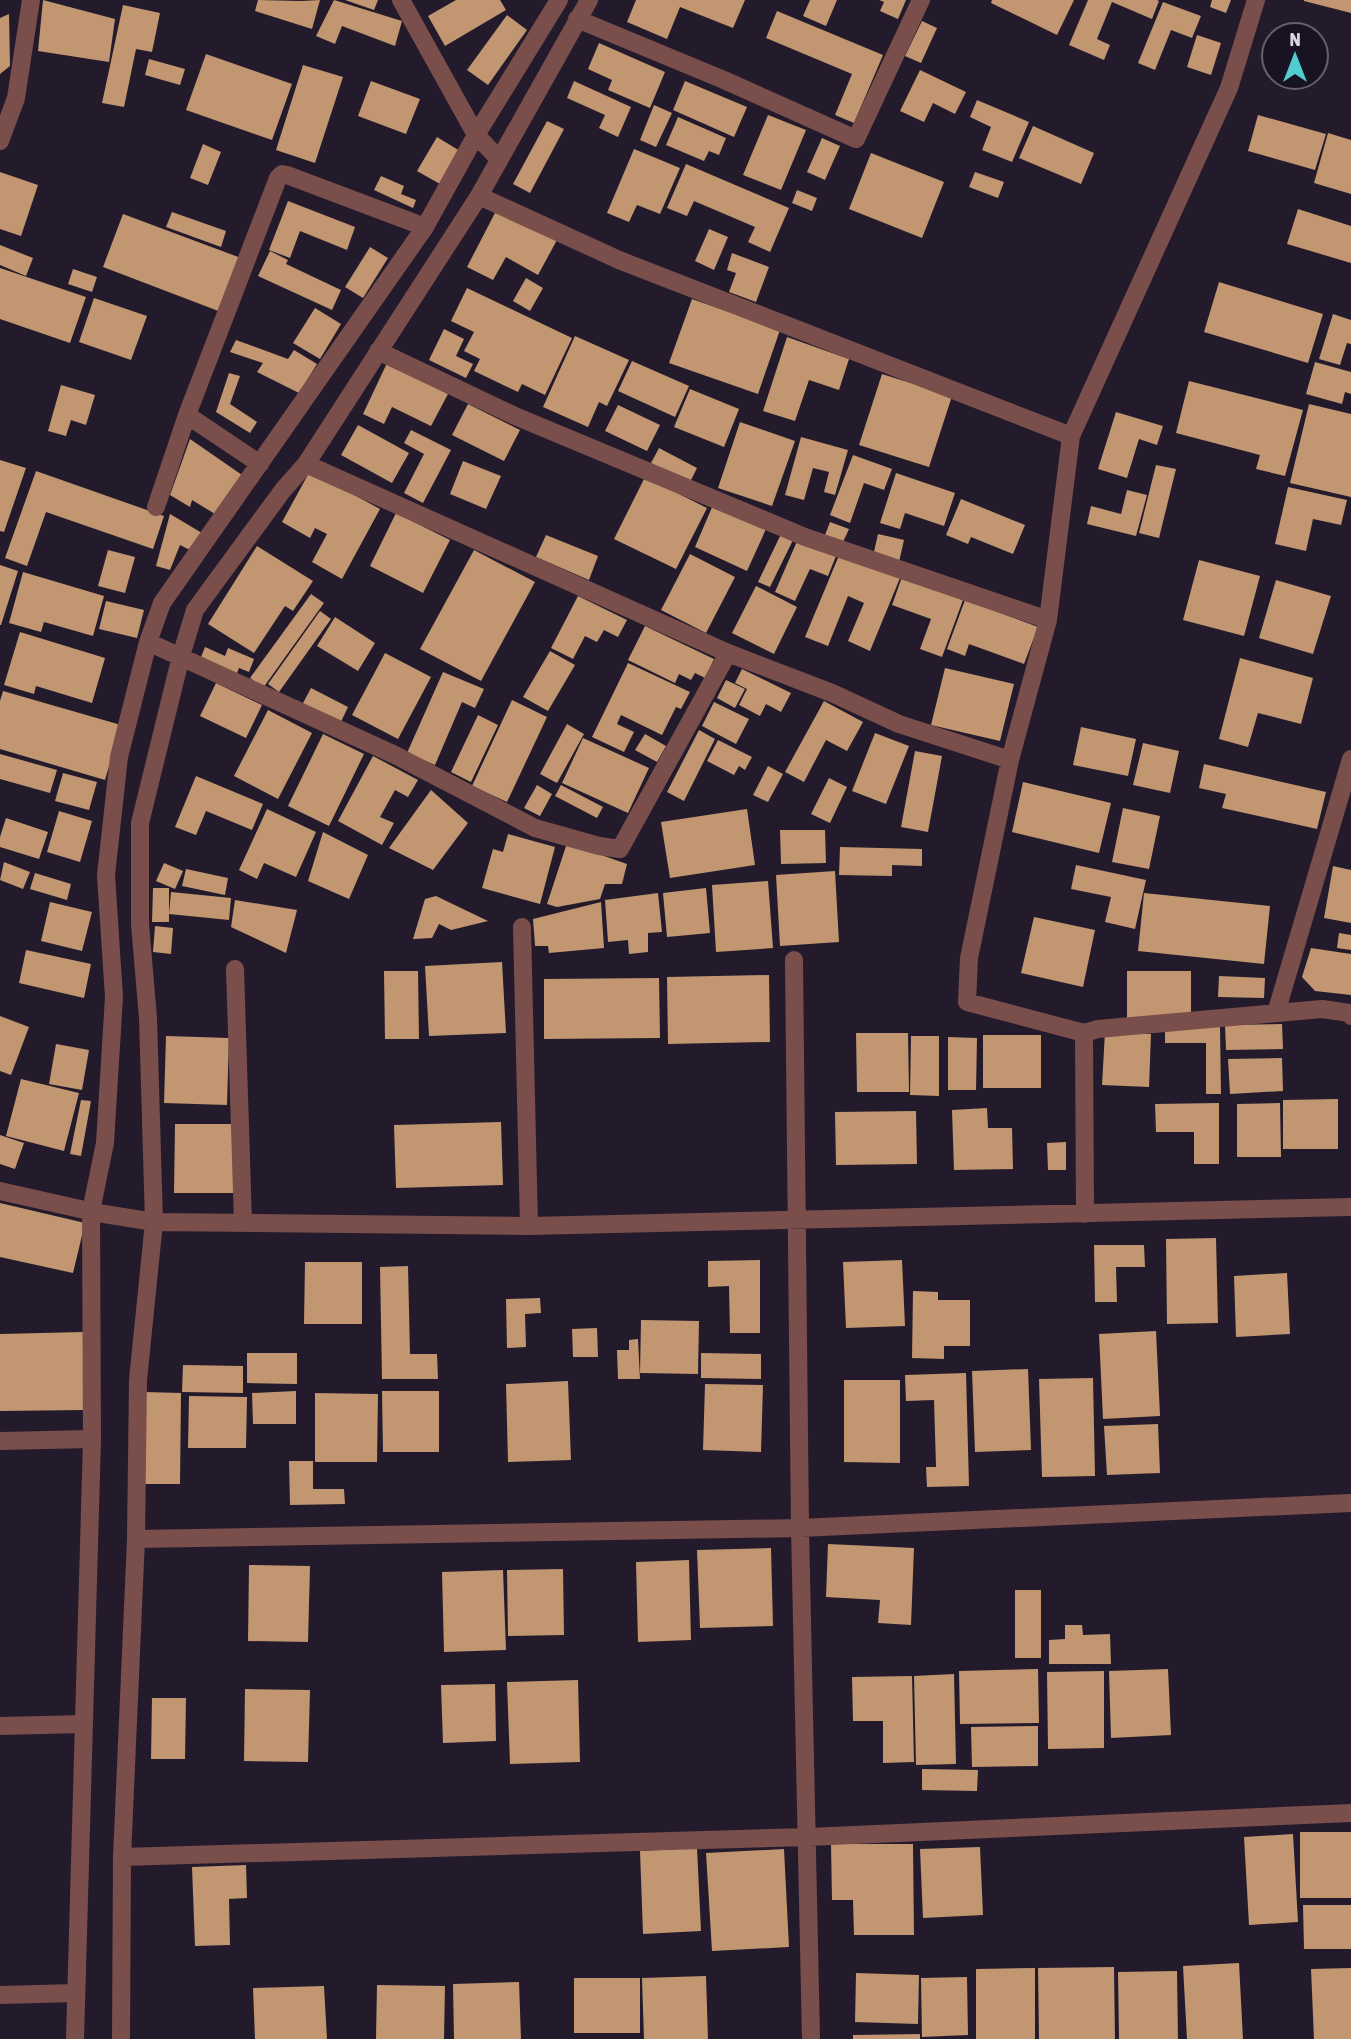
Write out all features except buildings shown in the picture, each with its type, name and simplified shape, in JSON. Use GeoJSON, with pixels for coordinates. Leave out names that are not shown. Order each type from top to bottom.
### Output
{"type":"FeatureCollection","features":[{"type":"Feature","properties":{"kind":"street"},"geometry":{"type":"LineString","coordinates":[[0,141],[16,98],[31,0]]}},
{"type":"Feature","properties":{"kind":"street"},"geometry":{"type":"LineString","coordinates":[[401,0],[476,135],[499,159]]}},
{"type":"Feature","properties":{"kind":"street"},"geometry":{"type":"LineString","coordinates":[[75,2039],[92,1438],[95,1212],[105,1143],[114,997],[106,875],[119,757],[148,642],[162,603],[425,228],[476,135],[559,0]]}},
{"type":"Feature","properties":{"kind":"street"},"geometry":{"type":"LineString","coordinates":[[121,2039],[122,1857],[136,1539],[138,1380],[147,1221],[148,1018],[140,923],[140,823],[195,610],[283,490],[306,464],[480,196],[589,0]]}},
{"type":"Feature","properties":{"kind":"street"},"geometry":{"type":"LineString","coordinates":[[577,19],[856,139],[921,0]]}},
{"type":"Feature","properties":{"kind":"street"},"geometry":{"type":"LineString","coordinates":[[1256,0],[1229,88],[1071,436],[1048,620],[1010,760],[969,958],[967,1002],[1084,1033],[1098,1029],[1322,1009],[1350,1013],[1351,1016]]}},
{"type":"Feature","properties":{"kind":"street"},"geometry":{"type":"LineString","coordinates":[[156,507],[187,415],[278,178],[282,174],[425,228]]}},
{"type":"Feature","properties":{"kind":"street"},"geometry":{"type":"LineString","coordinates":[[480,196],[619,260],[1071,436]]}},
{"type":"Feature","properties":{"kind":"street"},"geometry":{"type":"LineString","coordinates":[[378,351],[515,416],[805,537],[1048,620]]}},
{"type":"Feature","properties":{"kind":"street"},"geometry":{"type":"LineString","coordinates":[[187,415],[260,464]]}},
{"type":"Feature","properties":{"kind":"street"},"geometry":{"type":"LineString","coordinates":[[306,464],[729,653],[832,693],[899,724],[1010,760]]}},
{"type":"Feature","properties":{"kind":"street"},"geometry":{"type":"LineString","coordinates":[[148,642],[395,755],[535,828],[599,846],[620,849],[729,653]]}},
{"type":"Feature","properties":{"kind":"street"},"geometry":{"type":"LineString","coordinates":[[1276,1013],[1351,760]]}},
{"type":"Feature","properties":{"kind":"street"},"geometry":{"type":"LineString","coordinates":[[522,927],[530,1226]]}},
{"type":"Feature","properties":{"kind":"street"},"geometry":{"type":"LineString","coordinates":[[794,960],[800,1528],[810,2039]]}},
{"type":"Feature","properties":{"kind":"street"},"geometry":{"type":"LineString","coordinates":[[235,969],[243,1223]]}},
{"type":"Feature","properties":{"kind":"street"},"geometry":{"type":"LineString","coordinates":[[1084,1033],[1085,1214]]}},
{"type":"Feature","properties":{"kind":"street"},"geometry":{"type":"LineString","coordinates":[[0,1191],[147,1221],[243,1223],[530,1226],[1351,1207]]}},
{"type":"Feature","properties":{"kind":"street"},"geometry":{"type":"LineString","coordinates":[[0,1441],[92,1438]]}},
{"type":"Feature","properties":{"kind":"street"},"geometry":{"type":"LineString","coordinates":[[136,1539],[800,1528],[1351,1503]]}},
{"type":"Feature","properties":{"kind":"street"},"geometry":{"type":"LineString","coordinates":[[0,1726],[84,1724]]}},
{"type":"Feature","properties":{"kind":"street"},"geometry":{"type":"LineString","coordinates":[[122,1857],[808,1837],[1351,1813]]}},
{"type":"Feature","properties":{"kind":"street"},"geometry":{"type":"LineString","coordinates":[[0,1995],[76,1993]]}}]}
